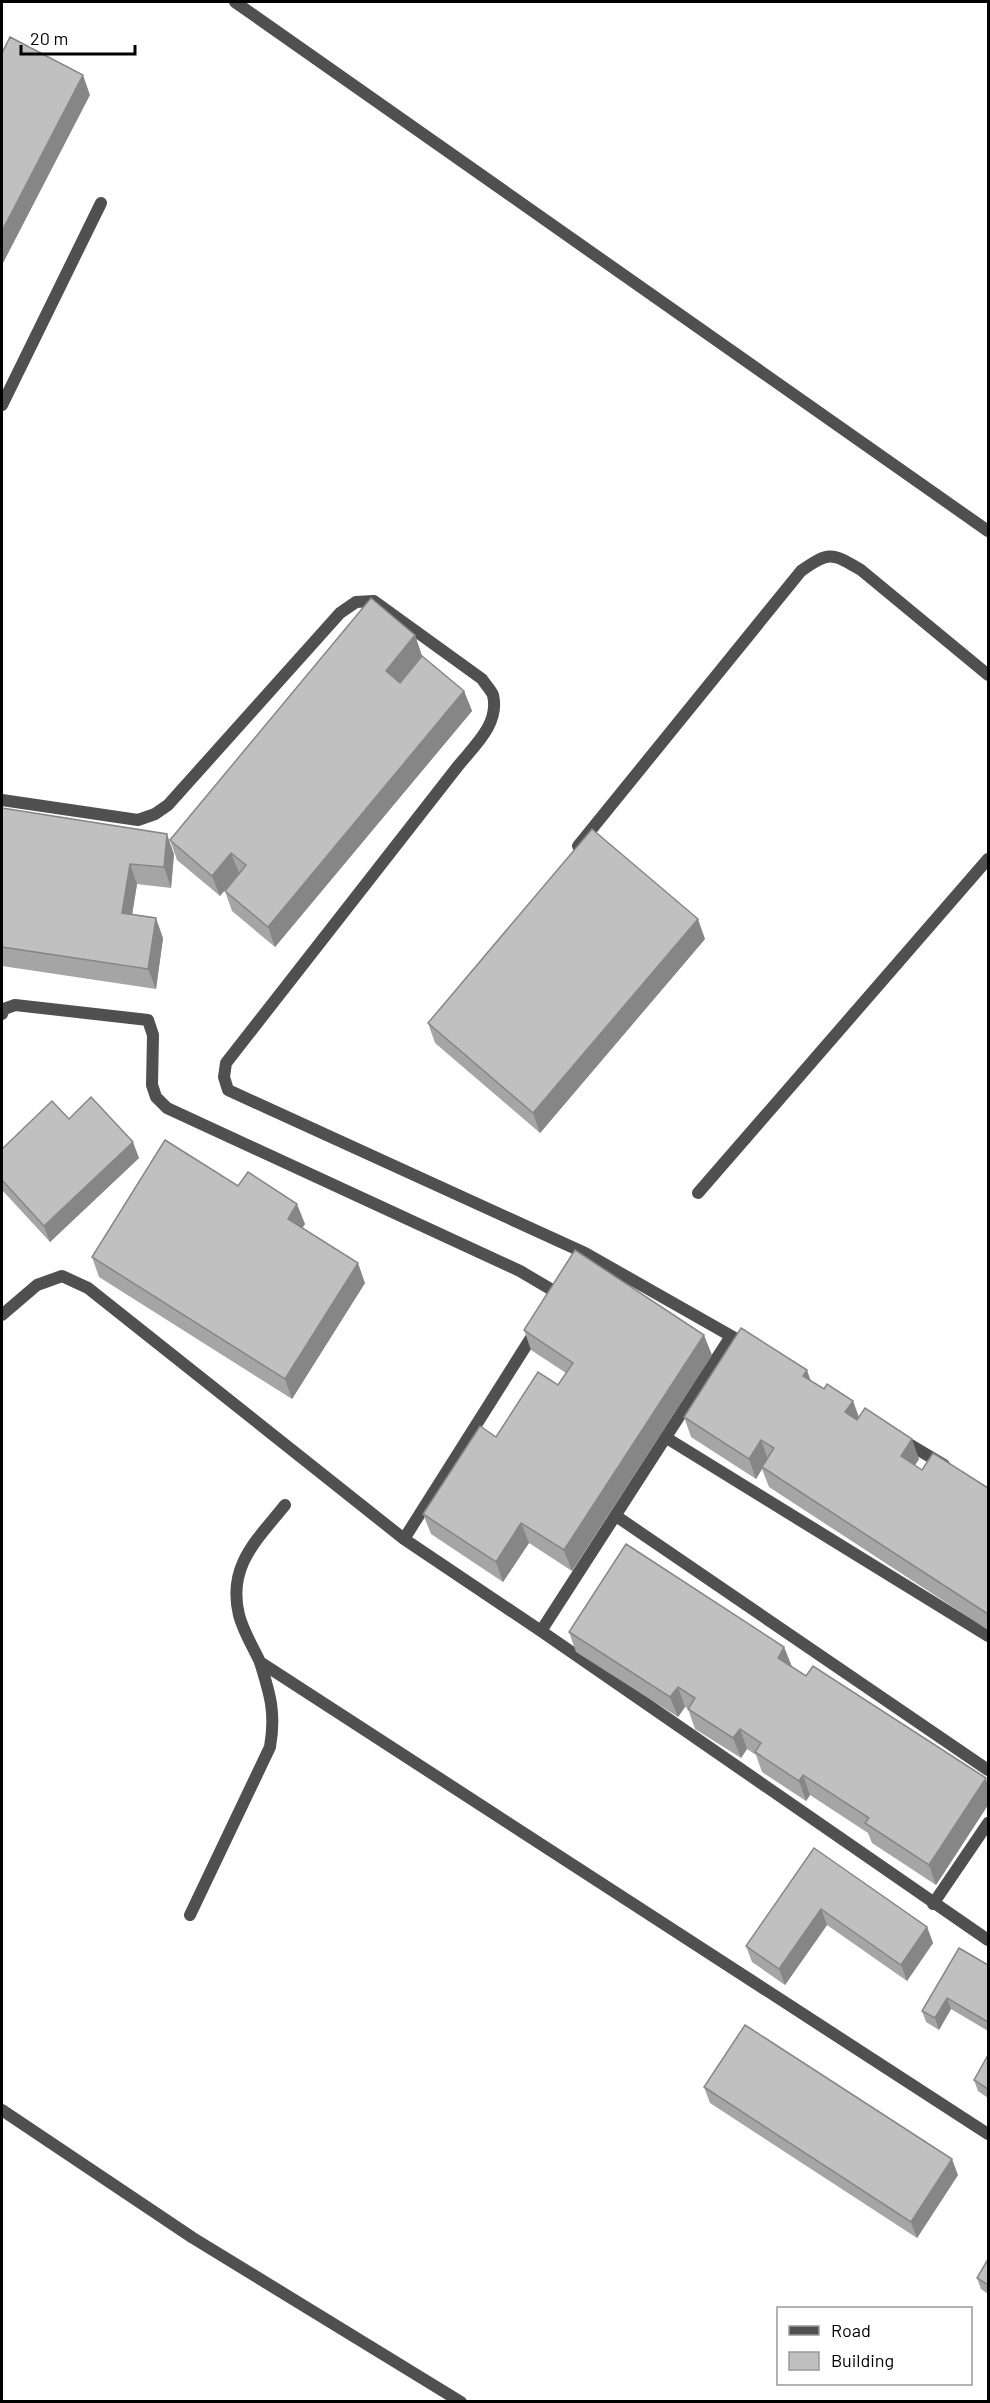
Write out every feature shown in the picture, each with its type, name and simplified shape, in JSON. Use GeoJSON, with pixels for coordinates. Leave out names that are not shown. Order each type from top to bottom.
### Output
{"type":"FeatureCollection","features":[{"type":"Feature","properties":{"kind":"street"},"geometry":{"type":"LineString","coordinates":[[235,2],[988,531]]}},
{"type":"Feature","properties":{"kind":"street"},"geometry":{"type":"LineString","coordinates":[[2,405],[101,204]]}},
{"type":"Feature","properties":{"kind":"street"},"geometry":{"type":"LineString","coordinates":[[570,856],[801,571],[820,557],[840,557],[861,570],[988,675]]}},
{"type":"Feature","properties":{"kind":"street"},"geometry":{"type":"LineString","coordinates":[[2,800],[138,820],[155,814],[168,805],[340,612],[356,602],[374,601],[482,679],[492,695],[493,718],[483,736],[226,1063],[224,1077],[228,1090],[583,1257],[761,1354]]}},
{"type":"Feature","properties":{"kind":"street"},"geometry":{"type":"LineString","coordinates":[[698,1193],[988,859]]}},
{"type":"Feature","properties":{"kind":"street"},"geometry":{"type":"LineString","coordinates":[[2,1014],[4,1009],[15,1005],[148,1020],[153,1035],[152,1085],[156,1097],[167,1108],[520,1271],[559,1295]]}},
{"type":"Feature","properties":{"kind":"street"},"geometry":{"type":"LineString","coordinates":[[2,1315],[37,1285],[62,1276],[88,1288],[404,1539],[542,1631],[988,1940]]}},
{"type":"Feature","properties":{"kind":"street"},"geometry":{"type":"LineString","coordinates":[[404,1539],[541,1324]]}},
{"type":"Feature","properties":{"kind":"street"},"geometry":{"type":"LineString","coordinates":[[542,1631],[731,1336]]}},
{"type":"Feature","properties":{"kind":"street"},"geometry":{"type":"LineString","coordinates":[[890,1432],[959,1474]]}},
{"type":"Feature","properties":{"kind":"street"},"geometry":{"type":"LineString","coordinates":[[665,1437],[988,1636]]}},
{"type":"Feature","properties":{"kind":"street"},"geometry":{"type":"LineString","coordinates":[[190,1915],[270,1747],[274,1725],[273,1703],[260,1662],[239,1616],[237,1589],[239,1571],[247,1550],[285,1505]]}},
{"type":"Feature","properties":{"kind":"street"},"geometry":{"type":"LineString","coordinates":[[616,1515],[988,1770]]}},
{"type":"Feature","properties":{"kind":"street"},"geometry":{"type":"LineString","coordinates":[[260,1662],[988,2134]]}},
{"type":"Feature","properties":{"kind":"street"},"geometry":{"type":"LineString","coordinates":[[933,1904],[988,1823]]}},
{"type":"Feature","properties":{"kind":"street"},"geometry":{"type":"LineString","coordinates":[[2,2110],[193,2238],[461,2402]]}},
{"type":"Feature","properties":{"kind":"building"},"geometry":{"type":"Polygon","coordinates":[[[10,37],[83,75],[2,231],[2,53],[10,37]]]}},
{"type":"Feature","properties":{"kind":"building"},"geometry":{"type":"Polygon","coordinates":[[[371,598],[415,635],[386,671],[400,683],[422,656],[464,691],[268,927],[225,891],[246,865],[231,853],[212,876],[170,840],[371,598]]]}},
{"type":"Feature","properties":{"kind":"building"},"geometry":{"type":"Polygon","coordinates":[[[2,808],[167,834],[164,867],[130,864],[122,913],[156,918],[148,969],[2,947],[2,808]]]}},
{"type":"Feature","properties":{"kind":"building"},"geometry":{"type":"Polygon","coordinates":[[[592,829],[698,919],[533,1113],[428,1023],[592,829]]]}},
{"type":"Feature","properties":{"kind":"building"},"geometry":{"type":"Polygon","coordinates":[[[91,1097],[133,1142],[44,1226],[2,1180],[2,1149],[52,1101],[69,1119],[91,1097]]]}},
{"type":"Feature","properties":{"kind":"building"},"geometry":{"type":"Polygon","coordinates":[[[165,1140],[238,1186],[248,1172],[297,1204],[288,1219],[358,1263],[285,1379],[92,1257],[165,1140]]]}},
{"type":"Feature","properties":{"kind":"building"},"geometry":{"type":"Polygon","coordinates":[[[575,1250],[704,1335],[564,1550],[521,1523],[496,1562],[423,1514],[480,1426],[496,1437],[538,1372],[558,1385],[573,1363],[524,1330],[575,1250]]]}},
{"type":"Feature","properties":{"kind":"building"},"geometry":{"type":"Polygon","coordinates":[[[741,1328],[807,1370],[803,1376],[824,1389],[827,1384],[853,1401],[845,1412],[857,1420],[865,1408],[912,1439],[901,1456],[922,1470],[933,1453],[988,1488],[988,1614],[762,1467],[774,1448],[761,1440],[749,1459],[684,1417],[741,1328]]]}},
{"type":"Feature","properties":{"kind":"building"},"geometry":{"type":"Polygon","coordinates":[[[626,1544],[784,1647],[778,1658],[806,1676],[813,1666],[986,1778],[929,1865],[865,1823],[869,1818],[803,1775],[799,1781],[755,1752],[761,1743],[740,1729],[733,1738],[688,1709],[695,1698],[678,1687],[670,1697],[569,1632],[626,1544]]]}},
{"type":"Feature","properties":{"kind":"building"},"geometry":{"type":"Polygon","coordinates":[[[814,1848],[927,1927],[901,1965],[821,1909],[779,1969],[746,1946],[814,1848]]]}},
{"type":"Feature","properties":{"kind":"building"},"geometry":{"type":"Polygon","coordinates":[[[959,1948],[988,1965],[988,2022],[947,1998],[935,2018],[922,2011],[959,1948]]]}},
{"type":"Feature","properties":{"kind":"building"},"geometry":{"type":"Polygon","coordinates":[[[745,2025],[952,2159],[911,2222],[704,2087],[745,2025]]]}},
{"type":"Feature","properties":{"kind":"building"},"geometry":{"type":"Polygon","coordinates":[[[988,2055],[988,2089],[974,2080],[988,2055]]]}},
{"type":"Feature","properties":{"kind":"building"},"geometry":{"type":"Polygon","coordinates":[[[988,2259],[988,2285],[977,2278],[988,2259]]]}}]}
